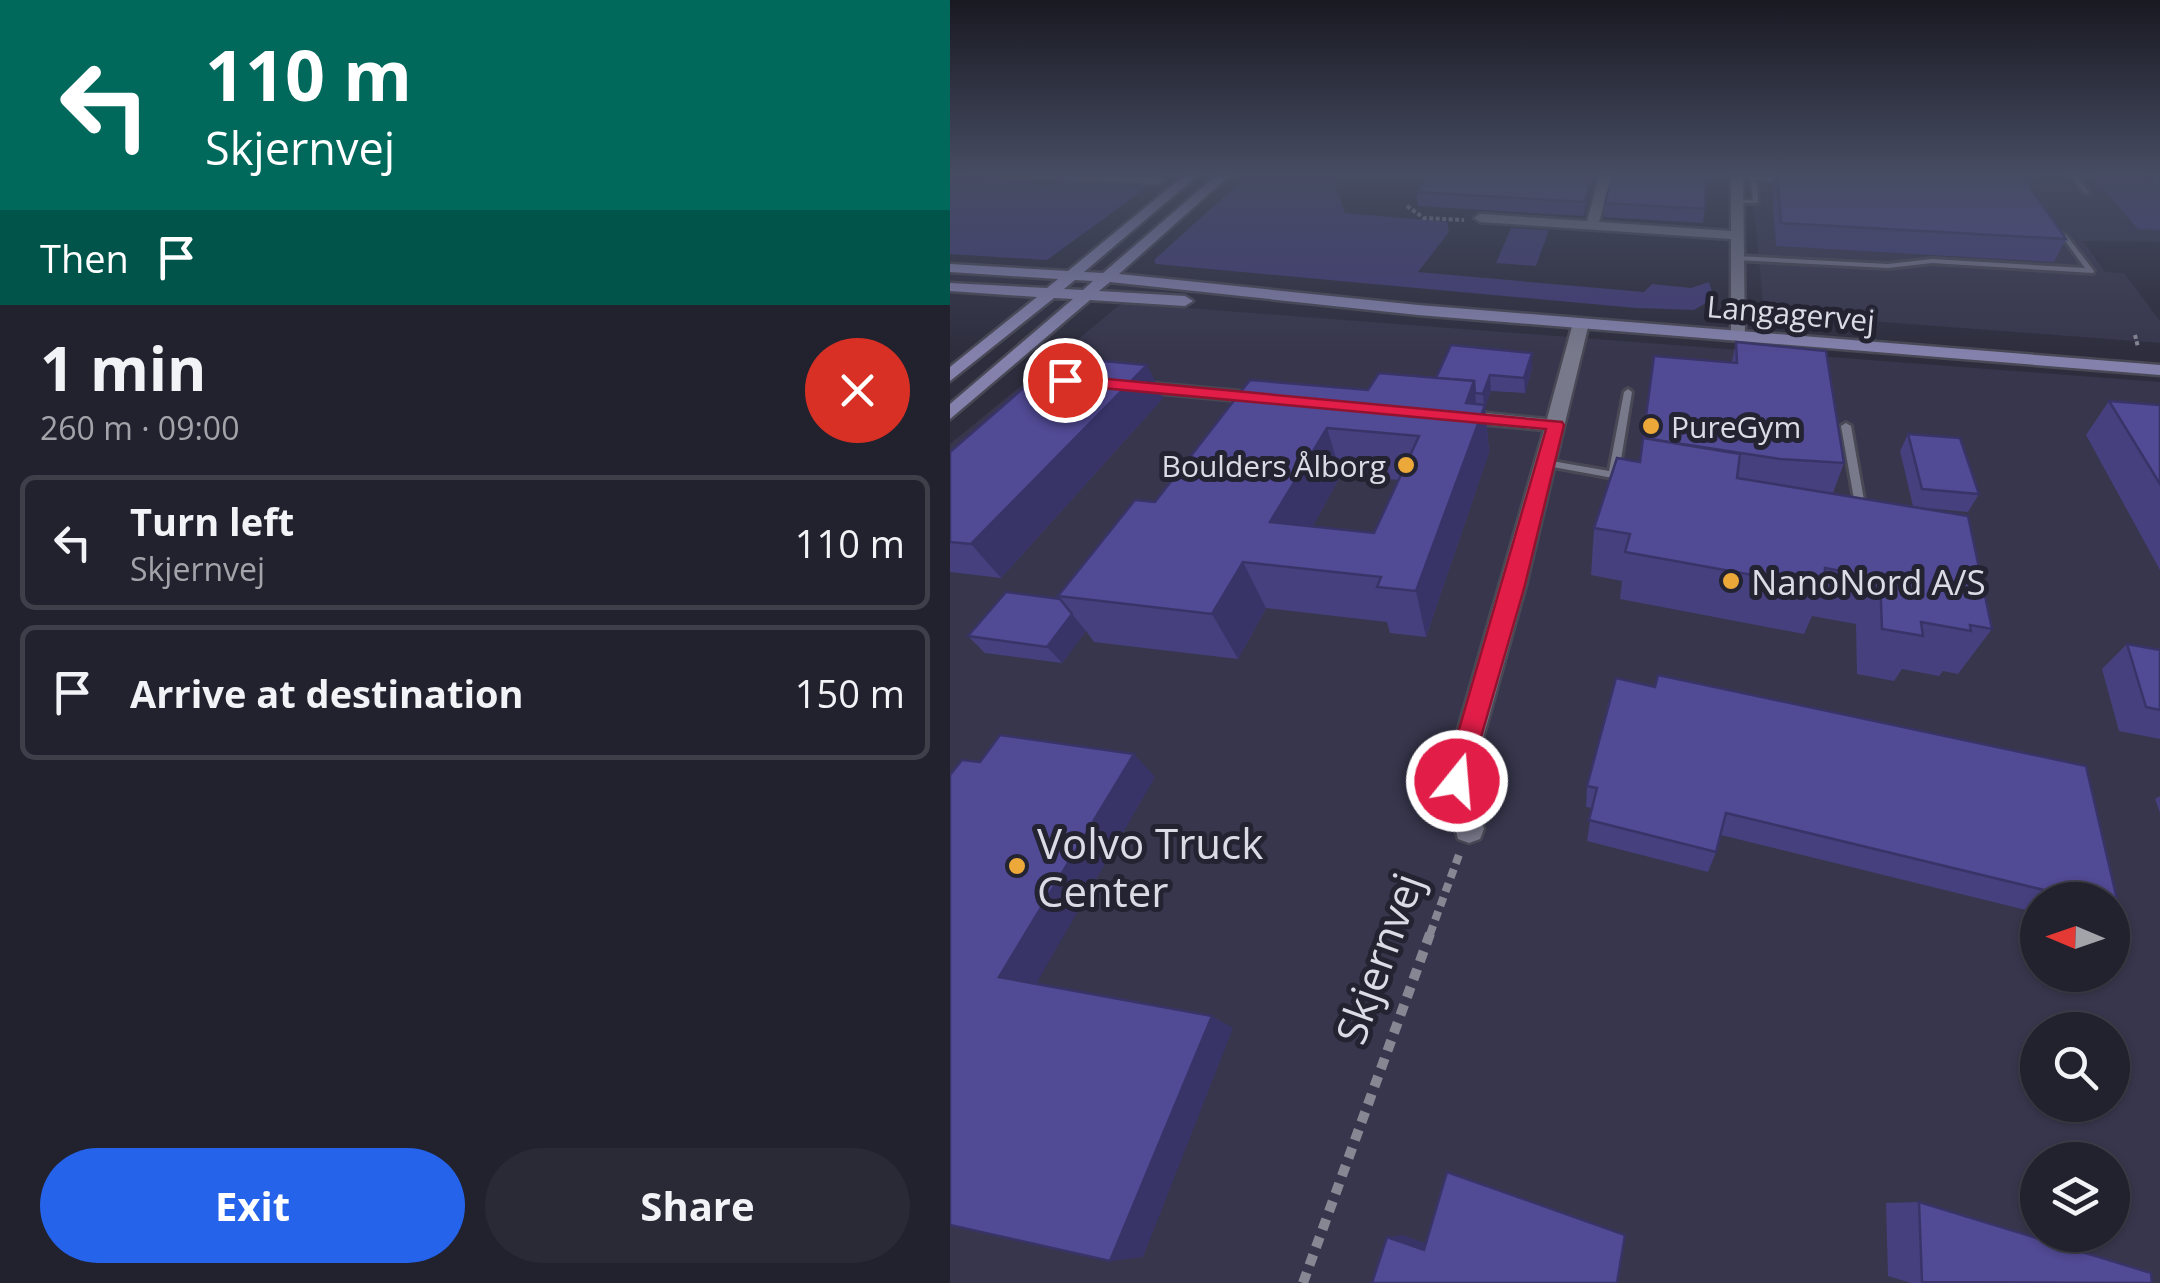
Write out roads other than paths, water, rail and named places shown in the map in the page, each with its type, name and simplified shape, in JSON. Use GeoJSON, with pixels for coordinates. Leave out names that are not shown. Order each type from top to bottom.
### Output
{"type":"FeatureCollection","features":[{"type":"Feature","properties":{"kind":"street"},"geometry":{"type":"LineString","coordinates":[[950,376],[1123,234]]}},
{"type":"Feature","properties":{"kind":"street"},"geometry":{"type":"LineString","coordinates":[[950,414],[1156,234]]}},
{"type":"Feature","properties":{"kind":"street"},"geometry":{"type":"LineString","coordinates":[[1721,234],[1737,235],[1740,337]]}},
{"type":"Feature","properties":{"kind":"street","name":"Langagervej"},"geometry":{"type":"LineString","coordinates":[[950,268],[1061,286]]}},
{"type":"Feature","properties":{"kind":"street","name":"Langagervej"},"geometry":{"type":"LineString","coordinates":[[950,278],[1095,286],[1294,308],[1418,310]]}},
{"type":"Feature","properties":{"kind":"street","name":"Langagervej"},"geometry":{"type":"LineString","coordinates":[[950,287],[1095,286],[1275,295],[2160,370]]}},
{"type":"Feature","properties":{"kind":"street"},"geometry":{"type":"LineString","coordinates":[[1470,829],[1457,781],[1581,323]]}},
{"type":"Feature","properties":{"kind":"street"},"geometry":{"type":"LineString","coordinates":[[1101,384],[1292,400]]}},
{"type":"Feature","properties":{"kind":"street"},"geometry":{"type":"LineString","coordinates":[[1442,414],[1556,425]]}},
{"type":"Feature","properties":{"kind":"lane","name":"Langagervej"},"geometry":{"type":"LineString","coordinates":[[1737,258],[1888,266],[1932,260],[2090,271],[2060,234]]}},
{"type":"Feature","properties":{"kind":"lane"},"geometry":{"type":"LineString","coordinates":[[1613,475],[1628,392]]}},
{"type":"Feature","properties":{"kind":"lane"},"geometry":{"type":"LineString","coordinates":[[1833,505],[1850,506],[1859,500],[1846,426]]}},
{"type":"Feature","properties":{"kind":"lane"},"geometry":{"type":"LineString","coordinates":[[1546,463],[1632,478]]}},
{"type":"Feature","properties":{"kind":"place","name":"PureGym"},"geometry":{"type":"Point","coordinates":[1651,426]}},
{"type":"Feature","properties":{"kind":"place","name":"Boulders Ålborg"},"geometry":{"type":"Point","coordinates":[1406,465]}},
{"type":"Feature","properties":{"kind":"place","name":"NanoNord A/S"},"geometry":{"type":"Point","coordinates":[1731,581]}},
{"type":"Feature","properties":{"kind":"place","name":"Volvo Truck Center"},"geometry":{"type":"Point","coordinates":[1017,866]}}]}
